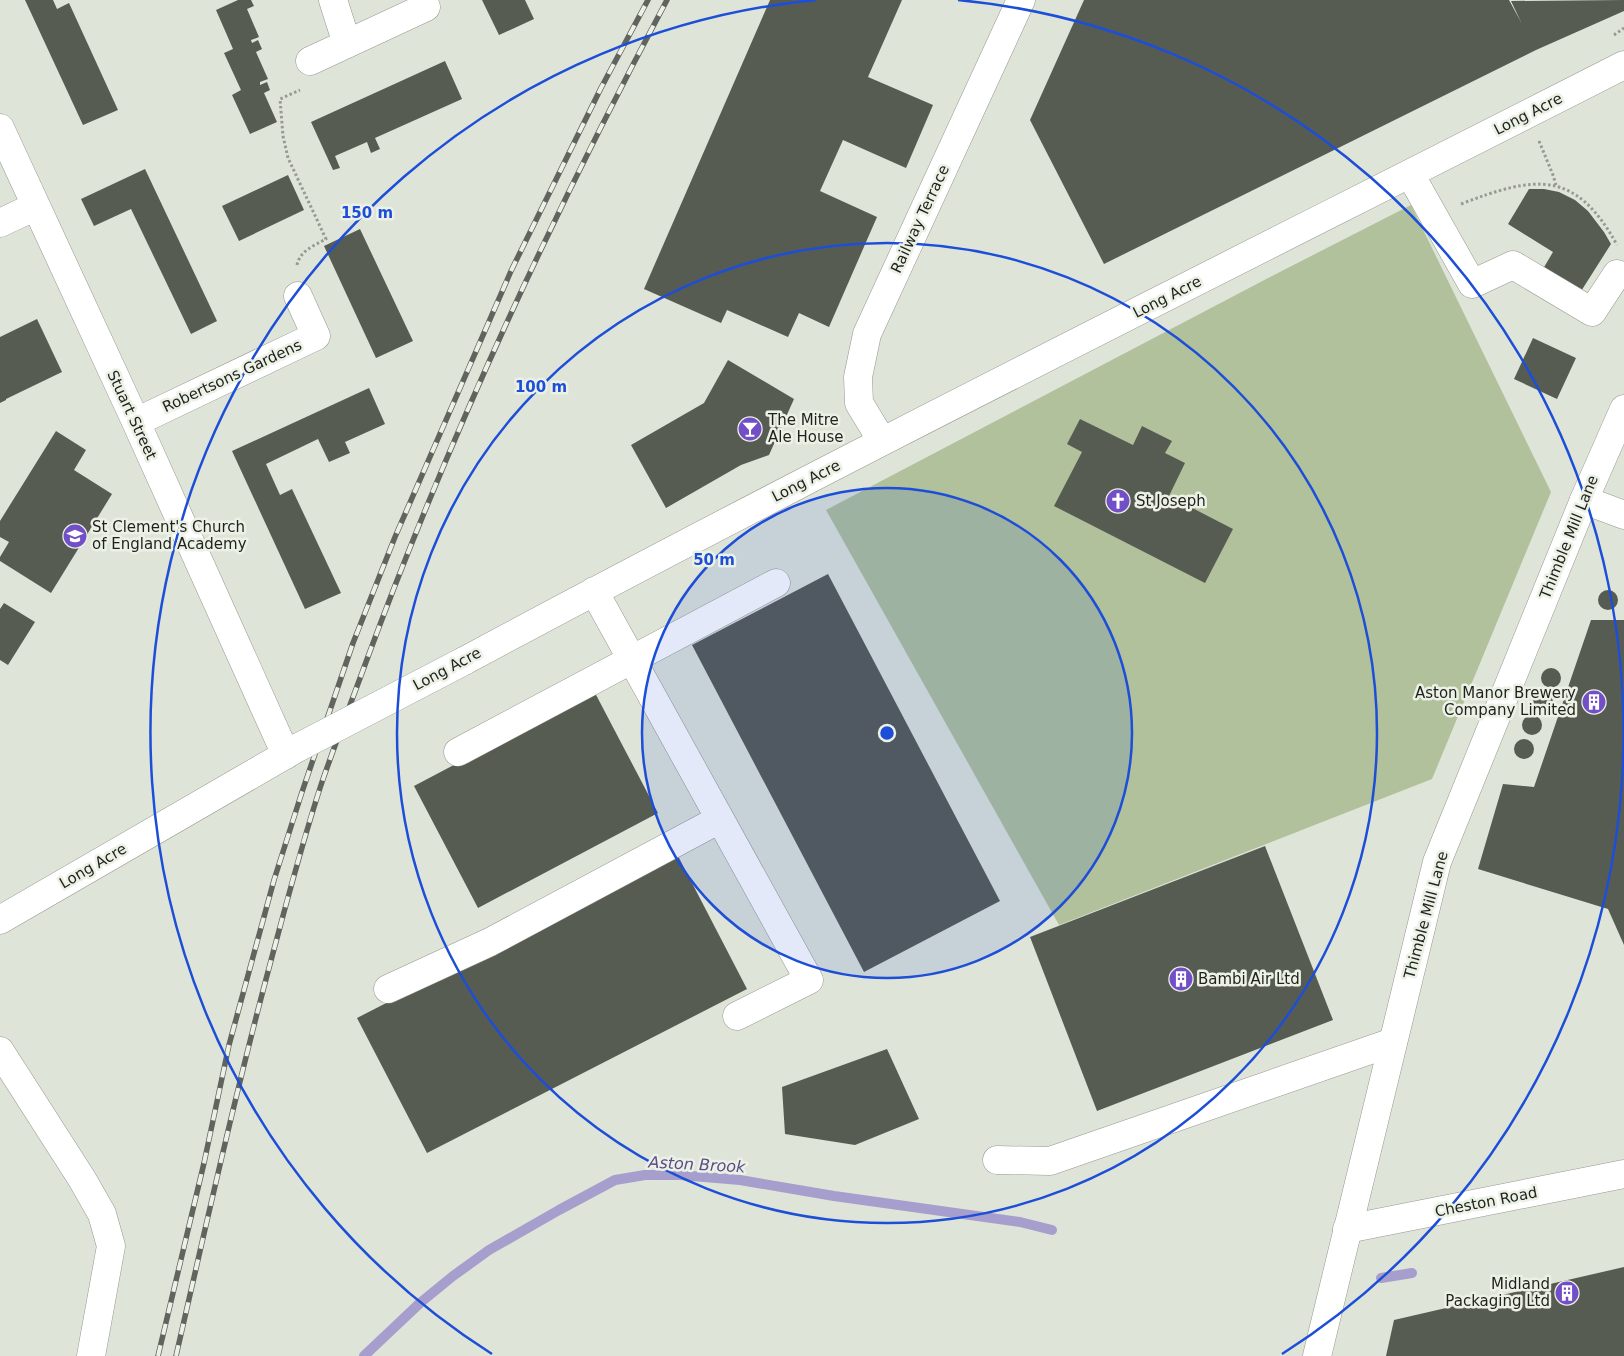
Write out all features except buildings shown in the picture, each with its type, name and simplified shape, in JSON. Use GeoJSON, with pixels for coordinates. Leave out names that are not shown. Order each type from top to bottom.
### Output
{"type":"FeatureCollection","features":[{"type":"Feature","properties":{"kind":"street"},"geometry":{"type":"LineString","coordinates":[[333,0],[347,44]]}},
{"type":"Feature","properties":{"kind":"street","name":"Railway Terrace"},"geometry":{"type":"LineString","coordinates":[[882,441],[859,403],[858,377],[867,334],[1022,0]]}},
{"type":"Feature","properties":{"kind":"street"},"geometry":{"type":"LineString","coordinates":[[310,60],[426,7]]}},
{"type":"Feature","properties":{"kind":"street","name":"Long Acre"},"geometry":{"type":"LineString","coordinates":[[0,920],[293,751],[594,591],[882,441],[1624,64]]}},
{"type":"Feature","properties":{"kind":"street","name":"Stuart Street"},"geometry":{"type":"LineString","coordinates":[[0,128],[136,422],[262,703],[293,751]]}},
{"type":"Feature","properties":{"kind":"street"},"geometry":{"type":"LineString","coordinates":[[1410,174],[1472,284],[1513,265],[1592,312],[1619,262]]}},
{"type":"Feature","properties":{"kind":"street"},"geometry":{"type":"LineString","coordinates":[[0,223],[36,206]]}},
{"type":"Feature","properties":{"kind":"street","name":"Robertsons Gardens"},"geometry":{"type":"LineString","coordinates":[[136,422],[316,336],[298,296]]}},
{"type":"Feature","properties":{"kind":"street","name":"Thimble Mill Lane"},"geometry":{"type":"LineString","coordinates":[[1317,1356],[1438,862],[1584,500],[1624,409]]}},
{"type":"Feature","properties":{"kind":"street"},"geometry":{"type":"LineString","coordinates":[[1584,500],[1624,515]]}},
{"type":"Feature","properties":{"kind":"street"},"geometry":{"type":"LineString","coordinates":[[458,752],[776,584]]}},
{"type":"Feature","properties":{"kind":"street"},"geometry":{"type":"LineString","coordinates":[[594,591],[808,980],[737,1016]]}},
{"type":"Feature","properties":{"kind":"street"},"geometry":{"type":"LineString","coordinates":[[388,989],[490,942],[720,819]]}},
{"type":"Feature","properties":{"kind":"street"},"geometry":{"type":"LineString","coordinates":[[997,1160],[1050,1161],[1393,1042]]}},
{"type":"Feature","properties":{"kind":"street"},"geometry":{"type":"LineString","coordinates":[[0,1051],[82,1179],[102,1214],[111,1246],[91,1356]]}},
{"type":"Feature","properties":{"kind":"street","name":"Cheston Road"},"geometry":{"type":"LineString","coordinates":[[1347,1229],[1624,1174]]}},
{"type":"Feature","properties":{"kind":"path"},"geometry":{"type":"LineString","coordinates":[[298,296],[302,286],[298,276],[297,263],[304,251],[326,239],[288,158],[283,136],[280,100],[306,86],[310,60]]}},
{"type":"Feature","properties":{"kind":"path"},"geometry":{"type":"LineString","coordinates":[[1545,155],[1556,185]]}},
{"type":"Feature","properties":{"kind":"path"},"geometry":{"type":"LineString","coordinates":[[1433,215],[1506,189],[1533,184],[1556,185],[1574,193],[1591,206],[1610,232],[1619,262]]}},
{"type":"Feature","properties":{"kind":"green space"},"geometry":{"type":"Polygon","coordinates":[[[1411,205],[1551,492],[1432,779],[1059,925],[826,510],[1411,205]]]}},
{"type":"Feature","properties":{"kind":"waterway","name":"Aston Brook"},"geometry":{"type":"LineString","coordinates":[[364,1356],[420,1303],[489,1250],[615,1180],[645,1175],[680,1175],[740,1180],[834,1196],[1020,1222],[1052,1230]]}},
{"type":"Feature","properties":{"kind":"waterway","name":"Aston Brook"},"geometry":{"type":"LineString","coordinates":[[1381,1278],[1412,1273]]}},
{"type":"Feature","properties":{"kind":"railway"},"geometry":{"type":"LineString","coordinates":[[158,1356],[204,1163],[229,1045],[274,880],[353,643],[395,537],[511,271],[601,88],[648,0]]}},
{"type":"Feature","properties":{"kind":"railway"},"geometry":{"type":"LineString","coordinates":[[176,1356],[247,1053],[284,911],[332,754],[398,577],[468,409],[544,243],[667,0]]}},
{"type":"Feature","properties":{"kind":"place","name":"The Mitre Ale House"},"geometry":{"type":"Point","coordinates":[750,429]}},
{"type":"Feature","properties":{"kind":"place","name":"St Joseph"},"geometry":{"type":"Point","coordinates":[1118,501]}},
{"type":"Feature","properties":{"kind":"place","name":"St Clement's Church of England Academy"},"geometry":{"type":"Point","coordinates":[75,536]}},
{"type":"Feature","properties":{"kind":"place","name":"Aston Manor Brewery Company Limited"},"geometry":{"type":"Point","coordinates":[1594,702]}},
{"type":"Feature","properties":{"kind":"place","name":"Bambi Air Ltd"},"geometry":{"type":"Point","coordinates":[1181,979]}},
{"type":"Feature","properties":{"kind":"place","name":"Midland Packaging Ltd"},"geometry":{"type":"Point","coordinates":[1567,1293]}}]}
